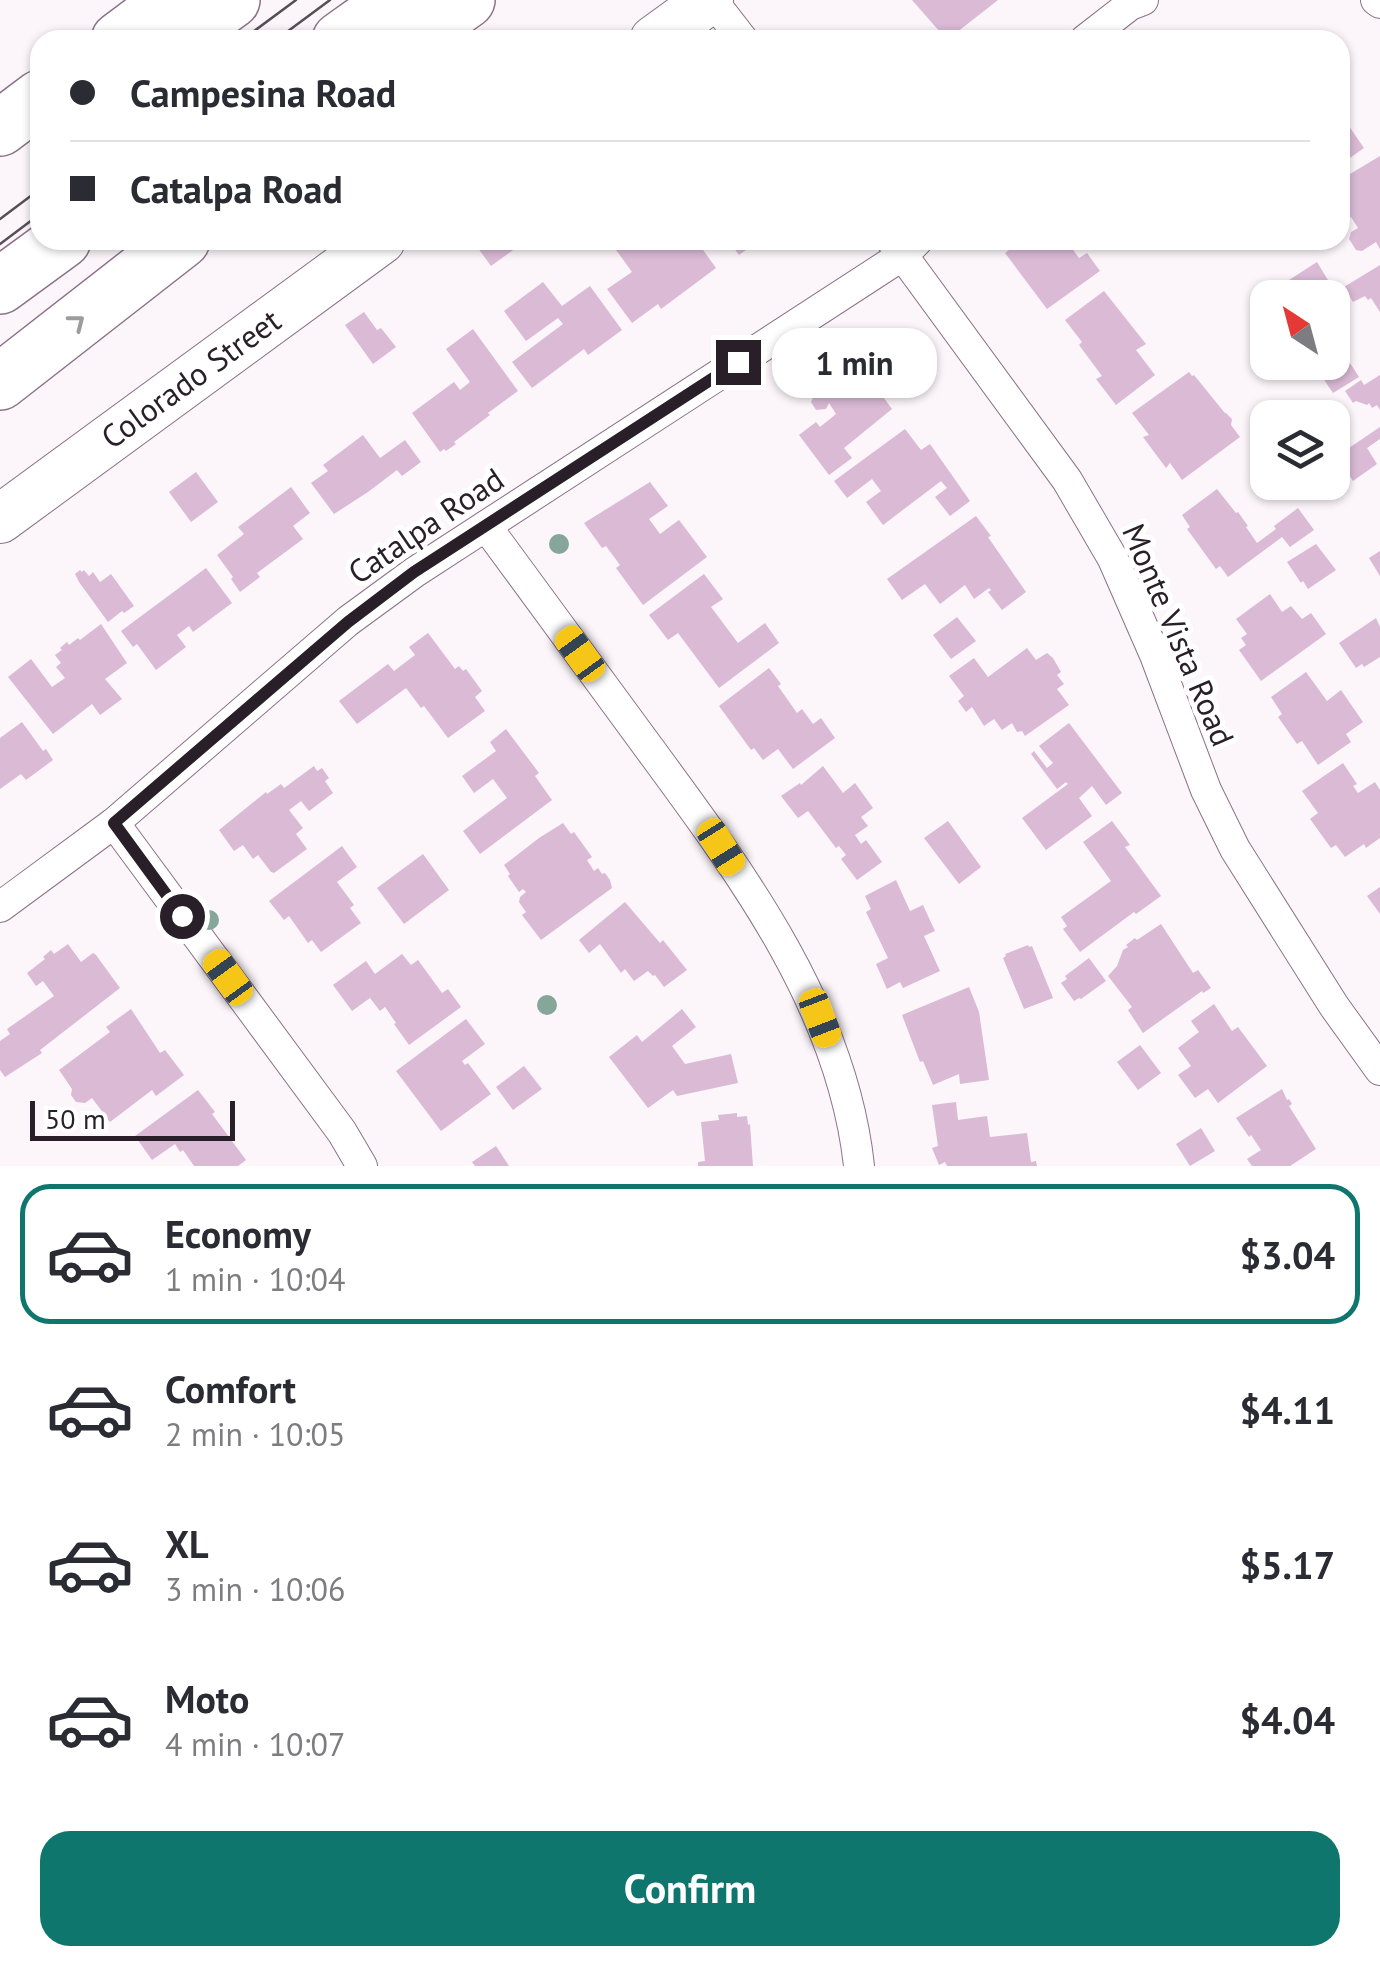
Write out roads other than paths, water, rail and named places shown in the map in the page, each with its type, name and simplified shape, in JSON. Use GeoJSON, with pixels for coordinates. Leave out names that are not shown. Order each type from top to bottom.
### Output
{"type":"FeatureCollection","features":[{"type":"Feature","properties":{"kind":"highway"},"geometry":{"type":"LineString","coordinates":[[132,30],[172,0]]}},
{"type":"Feature","properties":{"kind":"highway"},"geometry":{"type":"LineString","coordinates":[[192,30],[232,0]]}},
{"type":"Feature","properties":{"kind":"highway"},"geometry":{"type":"LineString","coordinates":[[354,30],[396,0]]}},
{"type":"Feature","properties":{"kind":"highway"},"geometry":{"type":"LineString","coordinates":[[425,30],[468,0]]}},
{"type":"Feature","properties":{"kind":"highway"},"geometry":{"type":"LineString","coordinates":[[452,30],[490,0]]}},
{"type":"Feature","properties":{"kind":"highway"},"geometry":{"type":"LineString","coordinates":[[0,116],[30,101]]}},
{"type":"Feature","properties":{"kind":"highway"},"geometry":{"type":"LineString","coordinates":[[0,128],[30,104]]}},
{"type":"Feature","properties":{"kind":"highway"},"geometry":{"type":"LineString","coordinates":[[0,171],[30,148]]}},
{"type":"Feature","properties":{"kind":"highway"},"geometry":{"type":"LineString","coordinates":[[0,286],[49,250]]}},
{"type":"Feature","properties":{"kind":"highway"},"geometry":{"type":"LineString","coordinates":[[0,334],[115,250]]}},
{"type":"Feature","properties":{"kind":"highway"},"geometry":{"type":"LineString","coordinates":[[0,382],[169,250]]}},
{"type":"Feature","properties":{"kind":"main road"},"geometry":{"type":"LineString","coordinates":[[668,30],[711,0]]}},
{"type":"Feature","properties":{"kind":"main road","name":"Colorado Street"},"geometry":{"type":"LineString","coordinates":[[0,519],[367,250]]}},
{"type":"Feature","properties":{"kind":"street"},"geometry":{"type":"LineString","coordinates":[[711,0],[734,30]]}},
{"type":"Feature","properties":{"kind":"street"},"geometry":{"type":"LineString","coordinates":[[1098,30],[1142,0]]}},
{"type":"Feature","properties":{"kind":"street","name":"Catalpa Road"},"geometry":{"type":"LineString","coordinates":[[0,907],[114,823],[348,622],[414,572],[897,250]]}},
{"type":"Feature","properties":{"kind":"street","name":"Monte Vista Road"},"geometry":{"type":"LineString","coordinates":[[907,250],[1067,480],[1113,559],[1234,850],[1380,1070]]}},
{"type":"Feature","properties":{"kind":"street"},"geometry":{"type":"LineString","coordinates":[[486,526],[721,847],[786,951],[820,1018],[843,1080],[860,1166]]}},
{"type":"Feature","properties":{"kind":"street"},"geometry":{"type":"LineString","coordinates":[[114,823],[342,1132],[362,1166]]}},
{"type":"Feature","properties":{"kind":"tram line"},"geometry":{"type":"LineString","coordinates":[[256,30],[296,0]]}},
{"type":"Feature","properties":{"kind":"tram line"},"geometry":{"type":"LineString","coordinates":[[290,30],[330,0]]}},
{"type":"Feature","properties":{"kind":"tram line"},"geometry":{"type":"LineString","coordinates":[[0,219],[30,196]]}},
{"type":"Feature","properties":{"kind":"tram line"},"geometry":{"type":"LineString","coordinates":[[0,244],[30,222]]}}]}
